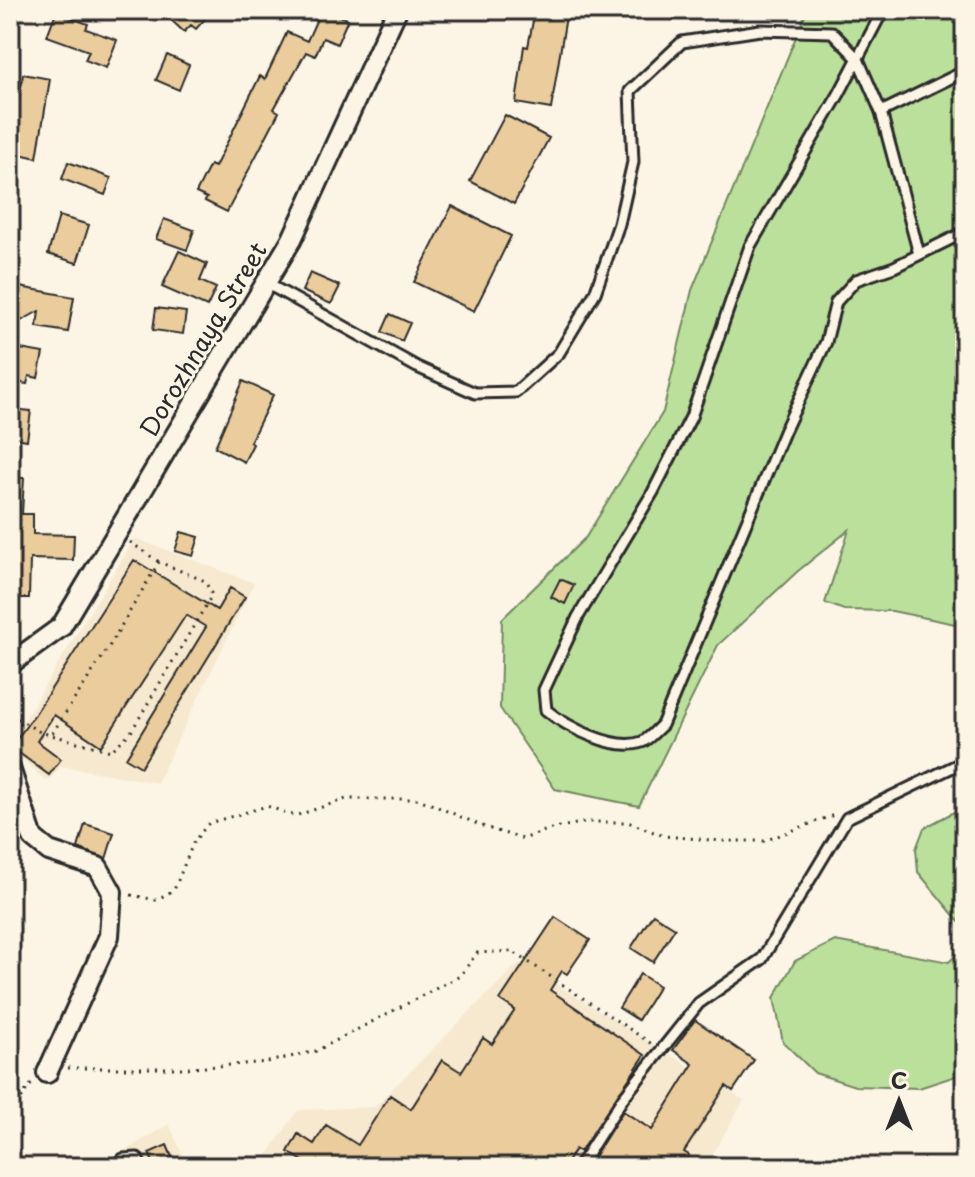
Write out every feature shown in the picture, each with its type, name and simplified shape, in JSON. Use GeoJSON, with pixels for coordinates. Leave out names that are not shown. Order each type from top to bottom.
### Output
{"type":"FeatureCollection","features":[{"type":"Feature","properties":{"kind":"street","name":"Dorozhnaya Street"},"geometry":{"type":"LineString","coordinates":[[10,664],[61,627],[266,283],[292,239],[397,10]]}},
{"type":"Feature","properties":{"kind":"street"},"geometry":{"type":"LineString","coordinates":[[10,768],[33,838],[49,851],[98,867],[112,892],[109,936],[47,1073]]}},
{"type":"Feature","properties":{"kind":"lane"},"geometry":{"type":"LineString","coordinates":[[883,10],[750,246],[691,417],[653,492],[578,617],[544,690],[546,710],[562,723],[617,745],[643,742],[662,725],[784,432],[826,342],[836,302],[856,280],[894,267],[965,232]]}},
{"type":"Feature","properties":{"kind":"lane"},"geometry":{"type":"LineString","coordinates":[[266,283],[417,367],[475,393],[516,392],[559,353],[595,293],[619,224],[633,162],[630,91],[682,42],[760,30],[832,32],[858,59],[881,112],[919,254]]}},
{"type":"Feature","properties":{"kind":"lane"},"geometry":{"type":"LineString","coordinates":[[881,112],[965,71]]}},
{"type":"Feature","properties":{"kind":"lane"},"geometry":{"type":"LineString","coordinates":[[579,1167],[623,1098],[699,1003],[762,959],[847,818],[965,761]]}},
{"type":"Feature","properties":{"kind":"lane"},"geometry":{"type":"LineString","coordinates":[[113,1167],[123,1159],[137,1158],[141,1167]]}},
{"type":"Feature","properties":{"kind":"path"},"geometry":{"type":"LineString","coordinates":[[10,717],[40,732],[111,751],[131,732],[212,595],[205,581],[159,562],[117,533]]}},
{"type":"Feature","properties":{"kind":"path"},"geometry":{"type":"LineString","coordinates":[[51,735],[107,650],[159,562]]}},
{"type":"Feature","properties":{"kind":"path"},"geometry":{"type":"LineString","coordinates":[[112,892],[156,900],[174,890],[194,841],[209,823],[267,806],[295,816],[346,799],[419,799],[487,828],[523,839],[550,829],[586,822],[628,822],[664,836],[764,841],[839,814]]}},
{"type":"Feature","properties":{"kind":"path"},"geometry":{"type":"LineString","coordinates":[[10,1120],[28,1087],[47,1073],[73,1067],[113,1070],[158,1066],[193,1068],[268,1062],[316,1051],[460,976],[477,953],[498,950],[512,951],[662,1051]]}},
{"type":"Feature","properties":{"kind":"shaded area"},"geometry":{"type":"Polygon","coordinates":[[[135,538],[254,583],[157,783],[61,766],[47,782],[10,748],[10,743],[135,538]]]}},
{"type":"Feature","properties":{"kind":"shaded area"},"geometry":{"type":"Polygon","coordinates":[[[520,962],[744,1100],[705,1167],[265,1167],[267,1155],[298,1110],[374,1107],[520,962]]]}},
{"type":"Feature","properties":{"kind":"shaded area"},"geometry":{"type":"Polygon","coordinates":[[[169,1124],[188,1167],[97,1167],[169,1124]]]}},
{"type":"Feature","properties":{"kind":"green space"},"geometry":{"type":"Polygon","coordinates":[[[807,10],[965,10],[965,626],[892,611],[844,610],[825,603],[849,530],[798,571],[718,645],[639,806],[555,789],[500,708],[502,619],[586,537],[663,412],[692,290],[807,10]]]}},
{"type":"Feature","properties":{"kind":"green space"},"geometry":{"type":"Polygon","coordinates":[[[965,806],[965,946],[961,924],[918,872],[916,849],[924,828],[965,806]]]}},
{"type":"Feature","properties":{"kind":"green space"},"geometry":{"type":"Polygon","coordinates":[[[835,941],[949,962],[965,946],[965,1073],[919,1088],[855,1086],[815,1073],[783,1042],[774,998],[795,961],[835,941]]]}},
{"type":"Feature","properties":{"kind":"building"},"geometry":{"type":"Polygon","coordinates":[[[174,10],[213,10],[196,29],[191,25],[184,32],[169,18],[174,10]]]}},
{"type":"Feature","properties":{"kind":"building"},"geometry":{"type":"Polygon","coordinates":[[[321,10],[348,19],[337,44],[323,38],[315,56],[306,52],[274,109],[279,112],[227,212],[205,201],[207,198],[196,193],[210,165],[215,167],[260,76],[265,79],[287,32],[307,41],[321,10]]]}},
{"type":"Feature","properties":{"kind":"building"},"geometry":{"type":"Polygon","coordinates":[[[535,10],[567,10],[551,109],[516,103],[524,46],[528,47],[535,10]]]}},
{"type":"Feature","properties":{"kind":"building"},"geometry":{"type":"Polygon","coordinates":[[[56,12],[88,24],[86,29],[117,40],[106,68],[85,60],[89,51],[47,36],[56,12]]]}},
{"type":"Feature","properties":{"kind":"building"},"geometry":{"type":"Polygon","coordinates":[[[167,55],[189,65],[179,90],[156,80],[167,55]]]}},
{"type":"Feature","properties":{"kind":"building"},"geometry":{"type":"Polygon","coordinates":[[[23,74],[50,79],[37,158],[15,153],[18,139],[13,138],[23,74]]]}},
{"type":"Feature","properties":{"kind":"building"},"geometry":{"type":"Polygon","coordinates":[[[505,115],[549,138],[514,204],[470,181],[505,115]]]}},
{"type":"Feature","properties":{"kind":"building"},"geometry":{"type":"Polygon","coordinates":[[[68,162],[111,178],[105,195],[62,179],[68,162]]]}},
{"type":"Feature","properties":{"kind":"building"},"geometry":{"type":"Polygon","coordinates":[[[452,206],[511,236],[474,311],[414,282],[452,206]]]}},
{"type":"Feature","properties":{"kind":"building"},"geometry":{"type":"Polygon","coordinates":[[[59,216],[89,225],[77,263],[48,254],[59,216]]]}},
{"type":"Feature","properties":{"kind":"building"},"geometry":{"type":"Polygon","coordinates":[[[164,219],[194,230],[187,250],[156,239],[164,219]]]}},
{"type":"Feature","properties":{"kind":"building"},"geometry":{"type":"Polygon","coordinates":[[[179,251],[207,264],[200,281],[216,288],[207,307],[162,287],[179,251]]]}},
{"type":"Feature","properties":{"kind":"building"},"geometry":{"type":"Polygon","coordinates":[[[310,273],[340,286],[331,304],[302,291],[310,273]]]}},
{"type":"Feature","properties":{"kind":"building"},"geometry":{"type":"Polygon","coordinates":[[[20,287],[74,297],[68,332],[37,327],[39,311],[21,321],[16,312],[20,287]]]}},
{"type":"Feature","properties":{"kind":"building"},"geometry":{"type":"Polygon","coordinates":[[[156,308],[186,312],[183,334],[153,330],[156,308]]]}},
{"type":"Feature","properties":{"kind":"building"},"geometry":{"type":"Polygon","coordinates":[[[390,314],[410,323],[402,341],[382,332],[390,314]]]}},
{"type":"Feature","properties":{"kind":"building"},"geometry":{"type":"Polygon","coordinates":[[[15,348],[43,353],[38,378],[29,376],[27,384],[10,381],[15,348]]]}},
{"type":"Feature","properties":{"kind":"building"},"geometry":{"type":"Polygon","coordinates":[[[243,381],[273,395],[250,442],[253,444],[244,462],[215,447],[243,381]]]}},
{"type":"Feature","properties":{"kind":"building"},"geometry":{"type":"Polygon","coordinates":[[[10,409],[31,411],[27,440],[10,437],[10,409]]]}},
{"type":"Feature","properties":{"kind":"building"},"geometry":{"type":"Polygon","coordinates":[[[10,478],[24,478],[22,514],[33,514],[33,534],[74,535],[73,560],[30,559],[29,598],[10,598],[10,478]]]}},
{"type":"Feature","properties":{"kind":"building"},"geometry":{"type":"Polygon","coordinates":[[[181,532],[199,537],[193,556],[175,551],[181,532]]]}},
{"type":"Feature","properties":{"kind":"building"},"geometry":{"type":"Polygon","coordinates":[[[134,560],[217,610],[230,588],[245,597],[141,767],[126,758],[206,627],[186,615],[101,746],[54,715],[37,741],[61,759],[49,775],[11,747],[134,560]]]}},
{"type":"Feature","properties":{"kind":"building"},"geometry":{"type":"Polygon","coordinates":[[[560,579],[574,585],[565,604],[551,597],[560,579]]]}},
{"type":"Feature","properties":{"kind":"building"},"geometry":{"type":"Polygon","coordinates":[[[85,824],[114,833],[106,859],[78,848],[85,824]]]}},
{"type":"Feature","properties":{"kind":"building"},"geometry":{"type":"Polygon","coordinates":[[[653,914],[675,928],[653,962],[631,948],[653,914]]]}},
{"type":"Feature","properties":{"kind":"building"},"geometry":{"type":"Polygon","coordinates":[[[555,917],[590,940],[567,974],[562,971],[550,990],[645,1055],[580,1152],[575,1149],[564,1167],[313,1167],[288,1152],[298,1134],[314,1144],[326,1125],[358,1145],[390,1095],[411,1109],[442,1060],[461,1072],[483,1038],[492,1044],[515,1010],[500,1000],[555,917]]]}},
{"type":"Feature","properties":{"kind":"building"},"geometry":{"type":"Polygon","coordinates":[[[640,974],[659,986],[638,1020],[619,1008],[640,974]]]}},
{"type":"Feature","properties":{"kind":"building"},"geometry":{"type":"Polygon","coordinates":[[[695,1020],[754,1060],[733,1091],[726,1086],[684,1152],[689,1155],[681,1167],[602,1167],[592,1160],[623,1111],[652,1130],[693,1064],[673,1050],[695,1020]]]}},
{"type":"Feature","properties":{"kind":"building"},"geometry":{"type":"Polygon","coordinates":[[[167,1145],[176,1167],[155,1167],[149,1153],[167,1145]]]}}]}
